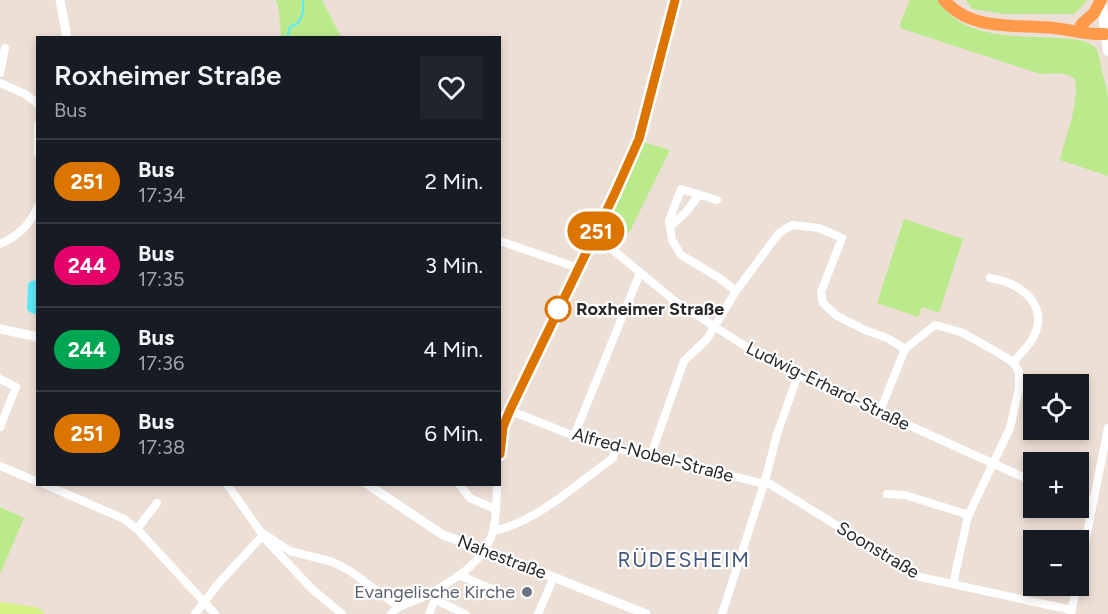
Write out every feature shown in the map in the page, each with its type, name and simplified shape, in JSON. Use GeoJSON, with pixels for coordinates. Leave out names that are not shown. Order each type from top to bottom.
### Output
{"type":"FeatureCollection","features":[{"type":"Feature","properties":{"kind":"highway"},"geometry":{"type":"LineString","coordinates":[[944,0],[957,12],[976,21],[996,25],[1055,28],[1090,34],[1105,31]]}},
{"type":"Feature","properties":{"kind":"highway"},"geometry":{"type":"LineString","coordinates":[[955,0],[965,13],[976,21]]}},
{"type":"Feature","properties":{"kind":"highway"},"geometry":{"type":"LineString","coordinates":[[1081,25],[1094,13],[1101,0]]}},
{"type":"Feature","properties":{"kind":"highway"},"geometry":{"type":"LineString","coordinates":[[1055,28],[1081,25],[1105,31]]}},
{"type":"Feature","properties":{"kind":"main road"},"geometry":{"type":"LineString","coordinates":[[1101,0],[1108,51]]}},
{"type":"Feature","properties":{"kind":"street"},"geometry":{"type":"LineString","coordinates":[[60,0],[67,36]]}},
{"type":"Feature","properties":{"kind":"street"},"geometry":{"type":"LineString","coordinates":[[501,433],[639,139],[675,0]]}},
{"type":"Feature","properties":{"kind":"street"},"geometry":{"type":"LineString","coordinates":[[0,73],[5,48]]}},
{"type":"Feature","properties":{"kind":"street"},"geometry":{"type":"LineString","coordinates":[[0,83],[25,94],[36,102]]}},
{"type":"Feature","properties":{"kind":"street"},"geometry":{"type":"LineString","coordinates":[[717,200],[681,189],[669,221],[672,240],[681,255],[718,277],[736,291]]}},
{"type":"Feature","properties":{"kind":"street"},"geometry":{"type":"LineString","coordinates":[[671,225],[687,211],[699,195]]}},
{"type":"Feature","properties":{"kind":"street"},"geometry":{"type":"LineString","coordinates":[[0,244],[14,238],[27,226],[36,210]]}},
{"type":"Feature","properties":{"kind":"street"},"geometry":{"type":"LineString","coordinates":[[651,455],[684,362],[707,339],[736,291],[779,233],[792,225],[819,228],[842,238],[821,292],[824,303],[837,316],[864,330],[887,338],[905,349]]}},
{"type":"Feature","properties":{"kind":"street"},"geometry":{"type":"LineString","coordinates":[[501,241],[578,268]]}},
{"type":"Feature","properties":{"kind":"street","name":"Ludwig-Erhard-Straße"},"geometry":{"type":"LineString","coordinates":[[607,245],[676,302],[714,328],[798,375],[1023,477]]}},
{"type":"Feature","properties":{"kind":"street"},"geometry":{"type":"LineString","coordinates":[[574,436],[640,273]]}},
{"type":"Feature","properties":{"kind":"street"},"geometry":{"type":"LineString","coordinates":[[990,278],[1004,280],[1025,292],[1034,300],[1036,307],[1038,323],[1031,340],[1013,362]]}},
{"type":"Feature","properties":{"kind":"street"},"geometry":{"type":"LineString","coordinates":[[880,411],[905,349],[935,325],[961,332],[1013,362],[1019,372],[1010,428],[969,515],[953,584]]}},
{"type":"Feature","properties":{"kind":"street"},"geometry":{"type":"LineString","coordinates":[[0,329],[36,337]]}},
{"type":"Feature","properties":{"kind":"street"},"geometry":{"type":"LineString","coordinates":[[722,614],[764,483],[777,434],[798,375]]}},
{"type":"Feature","properties":{"kind":"street"},"geometry":{"type":"LineString","coordinates":[[0,379],[16,387],[0,427]]}},
{"type":"Feature","properties":{"kind":"street","name":"Alfred-Nobel-Straße"},"geometry":{"type":"LineString","coordinates":[[510,410],[574,436],[615,448],[764,483]]}},
{"type":"Feature","properties":{"kind":"street"},"geometry":{"type":"LineString","coordinates":[[1088,530],[1108,429]]}},
{"type":"Feature","properties":{"kind":"street"},"geometry":{"type":"LineString","coordinates":[[493,531],[517,524],[549,504],[613,458],[615,448]]}},
{"type":"Feature","properties":{"kind":"street"},"geometry":{"type":"LineString","coordinates":[[0,466],[36,481]]}},
{"type":"Feature","properties":{"kind":"street","name":"Soonstraße"},"geometry":{"type":"LineString","coordinates":[[764,483],[920,577],[1071,612]]}},
{"type":"Feature","properties":{"kind":"street"},"geometry":{"type":"LineString","coordinates":[[228,486],[267,541],[312,589],[342,614]]}},
{"type":"Feature","properties":{"kind":"street","name":"Nahestraße"},"geometry":{"type":"LineString","coordinates":[[371,486],[443,535],[646,614]]}},
{"type":"Feature","properties":{"kind":"street"},"geometry":{"type":"LineString","coordinates":[[461,486],[470,498],[495,509]]}},
{"type":"Feature","properties":{"kind":"street"},"geometry":{"type":"LineString","coordinates":[[391,614],[398,606],[411,603],[459,575],[480,557],[493,531],[497,486]]}},
{"type":"Feature","properties":{"kind":"street"},"geometry":{"type":"LineString","coordinates":[[57,487],[124,519],[137,529],[214,614]]}},
{"type":"Feature","properties":{"kind":"street"},"geometry":{"type":"LineString","coordinates":[[887,494],[905,495],[969,515]]}},
{"type":"Feature","properties":{"kind":"street"},"geometry":{"type":"LineString","coordinates":[[1089,500],[1094,500]]}},
{"type":"Feature","properties":{"kind":"street"},"geometry":{"type":"LineString","coordinates":[[137,529],[157,503]]}},
{"type":"Feature","properties":{"kind":"street"},"geometry":{"type":"LineString","coordinates":[[195,614],[232,567],[264,534]]}},
{"type":"Feature","properties":{"kind":"street"},"geometry":{"type":"LineString","coordinates":[[264,534],[290,551],[333,562],[350,571],[398,606]]}},
{"type":"Feature","properties":{"kind":"street"},"geometry":{"type":"LineString","coordinates":[[459,575],[501,593]]}},
{"type":"Feature","properties":{"kind":"street"},"geometry":{"type":"LineString","coordinates":[[538,614],[554,577]]}},
{"type":"Feature","properties":{"kind":"street"},"geometry":{"type":"LineString","coordinates":[[429,614],[436,600],[437,589]]}},
{"type":"Feature","properties":{"kind":"street"},"geometry":{"type":"LineString","coordinates":[[1071,612],[1075,596]]}},
{"type":"Feature","properties":{"kind":"street"},"geometry":{"type":"LineString","coordinates":[[436,600],[465,614]]}},
{"type":"Feature","properties":{"kind":"green space"},"geometry":{"type":"Polygon","coordinates":[[[276,0],[322,0],[340,36],[281,36],[276,0]]]}},
{"type":"Feature","properties":{"kind":"green space"},"geometry":{"type":"Polygon","coordinates":[[[910,0],[938,0],[953,17],[974,28],[998,34],[1069,39],[1086,42],[1096,49],[1108,98],[1108,176],[1060,160],[1074,108],[1075,79],[1060,73],[1037,73],[900,28],[910,0]]]}},
{"type":"Feature","properties":{"kind":"green space"},"geometry":{"type":"Polygon","coordinates":[[[966,0],[1086,0],[1086,2],[1074,14],[1005,14],[972,9],[966,0]]]}},
{"type":"Feature","properties":{"kind":"green space"},"geometry":{"type":"Polygon","coordinates":[[[642,142],[670,150],[629,233],[606,221],[642,142]]]}},
{"type":"Feature","properties":{"kind":"green space"},"geometry":{"type":"Polygon","coordinates":[[[904,219],[963,239],[939,313],[922,307],[918,317],[877,303],[904,219]]]}},
{"type":"Feature","properties":{"kind":"green space"},"geometry":{"type":"Polygon","coordinates":[[[0,507],[24,518],[0,574],[0,507]]]}},
{"type":"Feature","properties":{"kind":"green space"},"geometry":{"type":"Polygon","coordinates":[[[0,602],[35,607],[44,611],[43,614],[0,614],[0,602]]]}},
{"type":"Feature","properties":{"kind":"water"},"geometry":{"type":"Polygon","coordinates":[[[36,280],[36,314],[27,309],[28,284],[36,280]]]}},
{"type":"Feature","properties":{"kind":"waterway"},"geometry":{"type":"LineString","coordinates":[[288,36],[290,27],[298,23],[303,13],[303,0]]}},
{"type":"Feature","properties":{"kind":"bus line","name":"251"},"geometry":{"type":"LineString","coordinates":[[501,436],[510,410],[639,139],[675,0]]}},
{"type":"Feature","properties":{"kind":"place","name":"Roxheimer Straße"},"geometry":{"type":"Point","coordinates":[558,309]}},
{"type":"Feature","properties":{"kind":"place","name":"Evangelische Kirche"},"geometry":{"type":"Point","coordinates":[527,592]}},
{"type":"Feature","properties":{"kind":"district","name":"RÜDESHEIM"},"geometry":{"type":"Point","coordinates":[684,559]}}]}
